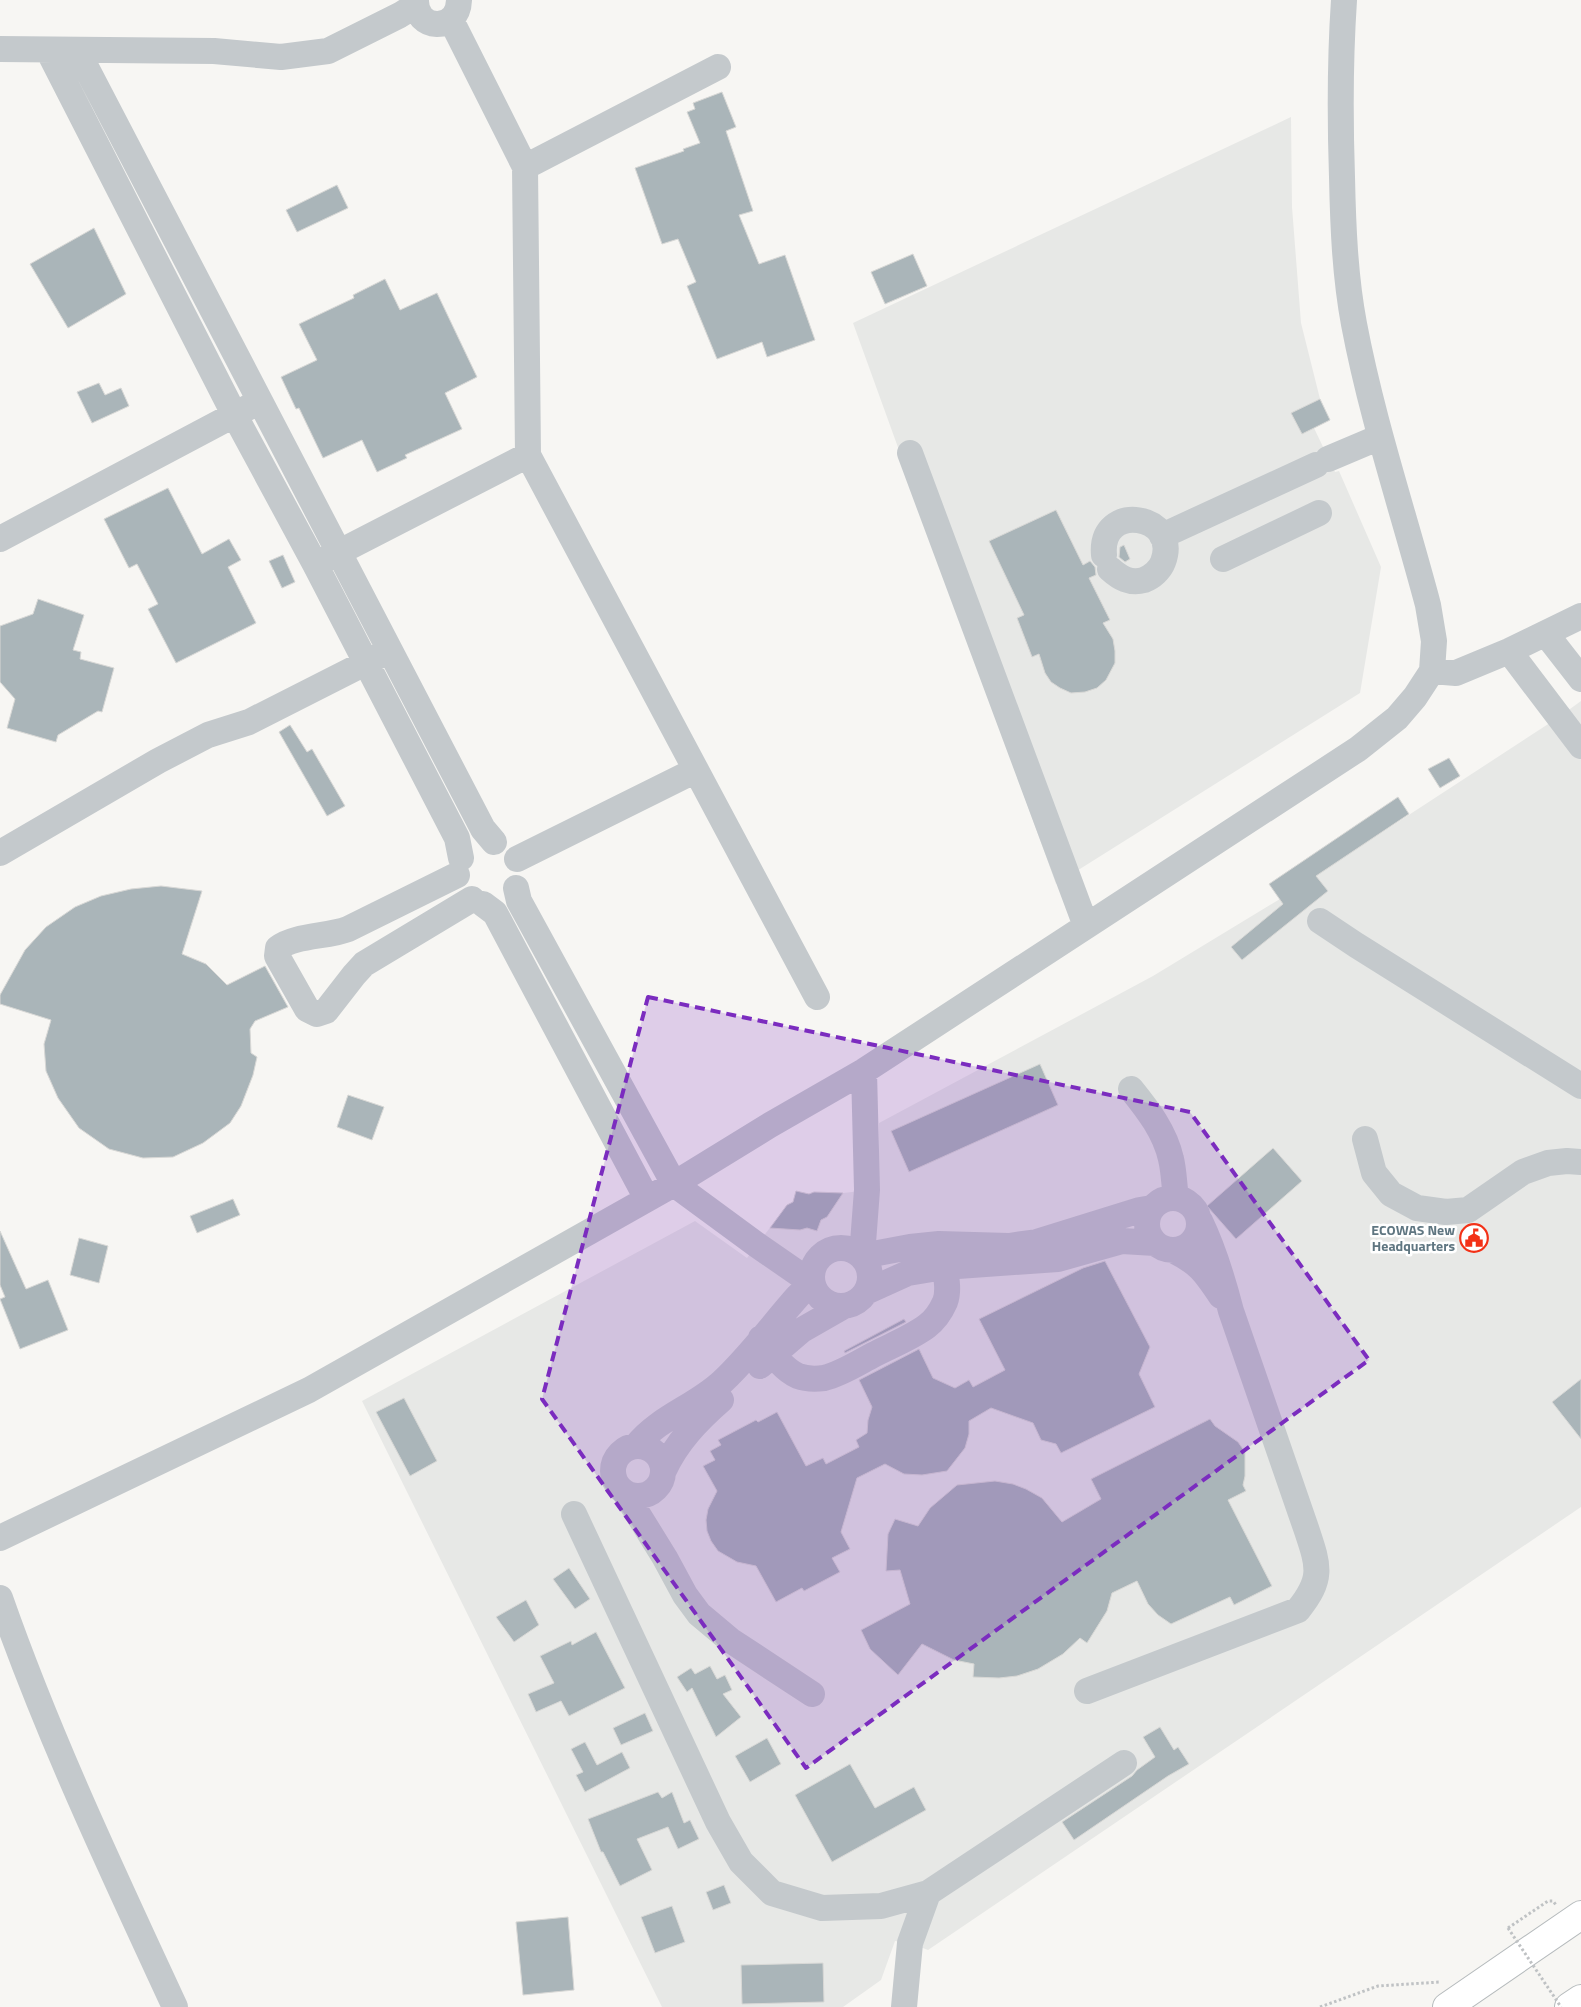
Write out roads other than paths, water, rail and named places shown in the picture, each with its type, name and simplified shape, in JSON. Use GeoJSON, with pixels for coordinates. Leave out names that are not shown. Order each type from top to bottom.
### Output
{"type":"FeatureCollection","features":[{"type":"Feature","properties":{"kind":"highway"},"geometry":{"type":"LineString","coordinates":[[1446,1995],[1569,1914]]}},
{"type":"Feature","properties":{"kind":"highway"},"geometry":{"type":"LineString","coordinates":[[1569,2007],[1581,1999]]}},
{"type":"Feature","properties":{"kind":"street"},"geometry":{"type":"LineString","coordinates":[[0,1538],[309,1390],[674,1184],[770,1125],[864,1071],[1358,749],[1397,718],[1415,697],[1432,671],[1434,641],[1428,605],[1367,386],[1349,294],[1343,209],[1341,128],[1341,42],[1344,0]]}},
{"type":"Feature","properties":{"kind":"street"},"geometry":{"type":"LineString","coordinates":[[0,49],[214,51],[282,57],[328,51],[400,15],[416,3],[423,19],[429,23],[436,24],[455,10],[525,167],[528,455],[818,997]]}},
{"type":"Feature","properties":{"kind":"street"},"geometry":{"type":"LineString","coordinates":[[48,50],[234,414],[315,564],[457,838],[460,886],[495,913],[647,1199]]}},
{"type":"Feature","properties":{"kind":"street"},"geometry":{"type":"LineString","coordinates":[[77,50],[261,401],[389,651],[483,829],[494,842]]}},
{"type":"Feature","properties":{"kind":"street"},"geometry":{"type":"LineString","coordinates":[[525,167],[718,67]]}},
{"type":"Feature","properties":{"kind":"street"},"geometry":{"type":"LineString","coordinates":[[0,539],[261,401]]}},
{"type":"Feature","properties":{"kind":"street"},"geometry":{"type":"LineString","coordinates":[[1162,536],[1380,437]]}},
{"type":"Feature","properties":{"kind":"street"},"geometry":{"type":"LineString","coordinates":[[910,453],[1086,926]]}},
{"type":"Feature","properties":{"kind":"street"},"geometry":{"type":"LineString","coordinates":[[315,564],[528,455]]}},
{"type":"Feature","properties":{"kind":"street"},"geometry":{"type":"LineString","coordinates":[[1223,559],[1319,513]]}},
{"type":"Feature","properties":{"kind":"street"},"geometry":{"type":"LineString","coordinates":[[1137,519],[1156,527],[1162,536],[1165,556],[1155,574],[1146,579],[1135,582],[1125,580],[1107,562],[1105,539],[1110,530],[1118,524],[1127,520],[1137,519]]}},
{"type":"Feature","properties":{"kind":"street"},"geometry":{"type":"LineString","coordinates":[[1432,671],[1456,673],[1509,652],[1581,616]]}},
{"type":"Feature","properties":{"kind":"street"},"geometry":{"type":"LineString","coordinates":[[1546,634],[1581,679]]}},
{"type":"Feature","properties":{"kind":"street"},"geometry":{"type":"LineString","coordinates":[[0,852],[158,761],[208,735],[249,722],[389,651]]}},
{"type":"Feature","properties":{"kind":"street"},"geometry":{"type":"LineString","coordinates":[[1509,652],[1581,746]]}},
{"type":"Feature","properties":{"kind":"street"},"geometry":{"type":"LineString","coordinates":[[517,859],[696,770]]}},
{"type":"Feature","properties":{"kind":"street"},"geometry":{"type":"LineString","coordinates":[[484,842],[494,842],[504,845],[512,851],[517,859],[520,878],[510,896],[493,904],[478,901],[364,964],[326,1011],[317,1014],[307,1009],[277,956],[278,948],[285,943],[336,934],[348,929],[459,867],[467,850],[475,845],[484,842]]}},
{"type":"Feature","properties":{"kind":"street"},"geometry":{"type":"LineString","coordinates":[[516,888],[519,901],[674,1184],[812,1283],[821,1298],[836,1306],[844,1306]]}},
{"type":"Feature","properties":{"kind":"street"},"geometry":{"type":"LineString","coordinates":[[1320,921],[1356,946],[1581,1086]]}},
{"type":"Feature","properties":{"kind":"street"},"geometry":{"type":"LineString","coordinates":[[348,929],[364,964]]}},
{"type":"Feature","properties":{"kind":"street"},"geometry":{"type":"LineString","coordinates":[[862,1256],[867,1190],[864,1071]]}},
{"type":"Feature","properties":{"kind":"street"},"geometry":{"type":"LineString","coordinates":[[1131,1089],[1153,1117],[1166,1144],[1172,1160],[1176,1197]]}},
{"type":"Feature","properties":{"kind":"street"},"geometry":{"type":"LineString","coordinates":[[1366,1139],[1374,1173],[1391,1194],[1417,1208],[1446,1212],[1468,1210],[1523,1172],[1548,1163],[1567,1160],[1581,1162]]}},
{"type":"Feature","properties":{"kind":"street"},"geometry":{"type":"LineString","coordinates":[[1087,1691],[1298,1610],[1311,1594],[1317,1577],[1316,1556],[1231,1311],[1218,1264],[1197,1212],[1192,1205],[1176,1197],[1158,1202],[1148,1214],[1147,1230],[1164,1246],[1191,1259],[1208,1275],[1231,1311]]}},
{"type":"Feature","properties":{"kind":"street"},"geometry":{"type":"LineString","coordinates":[[866,1292],[908,1274],[941,1256],[1037,1242],[1152,1208]]}},
{"type":"Feature","properties":{"kind":"street"},"geometry":{"type":"LineString","coordinates":[[862,1256],[886,1251],[941,1256],[1058,1258],[1122,1241],[1182,1249],[1190,1244],[1199,1230],[1200,1221]]}},
{"type":"Feature","properties":{"kind":"street"},"geometry":{"type":"LineString","coordinates":[[636,1446],[653,1427],[701,1398],[767,1346],[861,1299],[870,1283],[871,1274],[868,1264],[862,1256],[846,1248],[836,1248],[827,1251],[820,1257],[814,1265],[812,1283],[798,1296],[767,1346],[694,1424],[673,1452],[661,1478],[645,1496],[636,1497],[628,1495],[620,1490],[615,1483],[613,1467],[620,1452],[636,1446],[644,1446],[658,1455],[661,1478],[661,1534],[665,1558]]}},
{"type":"Feature","properties":{"kind":"street"},"geometry":{"type":"LineString","coordinates":[[767,1346],[787,1369],[798,1376],[813,1379],[826,1377],[852,1366],[912,1335],[927,1326],[936,1317],[945,1302],[948,1290],[941,1256]]}},
{"type":"Feature","properties":{"kind":"street"},"geometry":{"type":"LineString","coordinates":[[628,1495],[631,1504],[665,1558],[685,1595],[699,1614],[730,1640],[812,1694]]}},
{"type":"Feature","properties":{"kind":"street"},"geometry":{"type":"LineString","coordinates":[[574,1514],[718,1822],[740,1862],[772,1894],[822,1908],[881,1906],[928,1893],[1124,1763]]}},
{"type":"Feature","properties":{"kind":"street"},"geometry":{"type":"LineString","coordinates":[[0,1598],[24,1665],[85,1810],[175,2007]]}},
{"type":"Feature","properties":{"kind":"street"},"geometry":{"type":"LineString","coordinates":[[904,2007],[910,1944],[928,1893]]}},
{"type":"Feature","properties":{"kind":"place","name":"ECOWAS New Headquarters"},"geometry":{"type":"Point","coordinates":[1474,1238]}}]}
